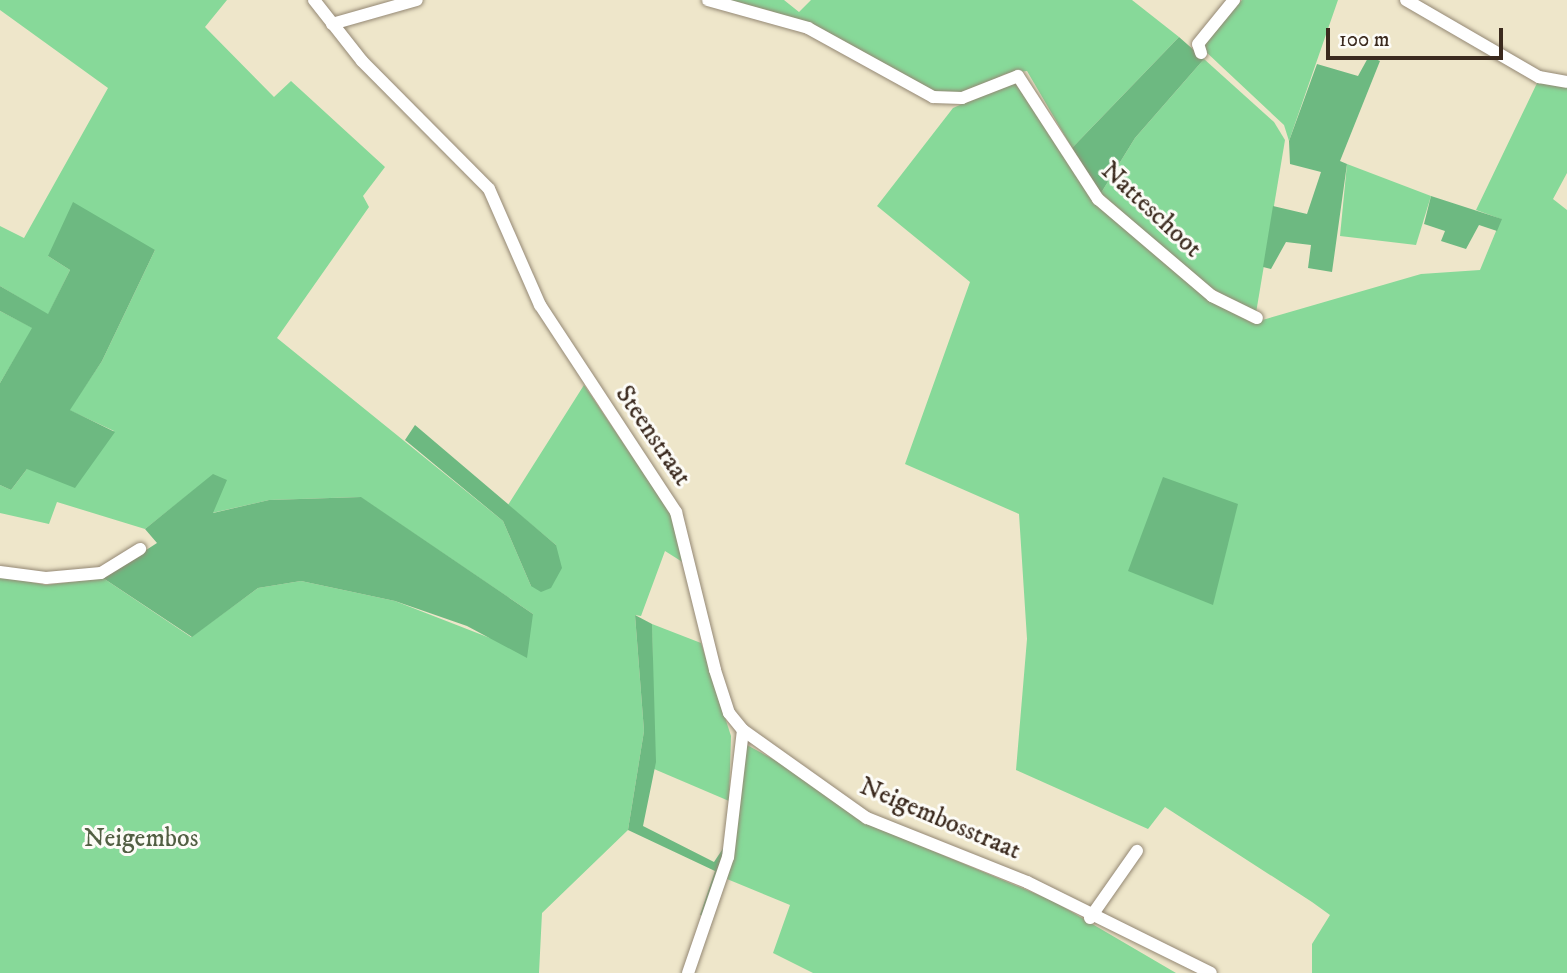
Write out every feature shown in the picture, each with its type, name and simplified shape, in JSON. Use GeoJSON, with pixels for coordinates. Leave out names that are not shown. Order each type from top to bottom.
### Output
{"type":"FeatureCollection","features":[{"type":"Feature","properties":{"kind":"street","name":"Steenstraat"},"geometry":{"type":"LineString","coordinates":[[314,0],[332,24],[489,189],[540,305],[676,512],[715,670],[729,713],[743,730]]}},
{"type":"Feature","properties":{"kind":"street"},"geometry":{"type":"LineString","coordinates":[[332,24],[417,0]]}},
{"type":"Feature","properties":{"kind":"street","name":"Natteschoot"},"geometry":{"type":"LineString","coordinates":[[708,0],[808,28],[933,97],[962,98],[1018,76],[1098,199],[1212,296],[1257,318]]}},
{"type":"Feature","properties":{"kind":"street"},"geometry":{"type":"LineString","coordinates":[[1201,53],[1198,44],[1234,0]]}},
{"type":"Feature","properties":{"kind":"street"},"geometry":{"type":"LineString","coordinates":[[1406,0],[1539,77],[1567,82]]}},
{"type":"Feature","properties":{"kind":"street"},"geometry":{"type":"LineString","coordinates":[[0,572],[46,578],[101,573],[140,549]]}},
{"type":"Feature","properties":{"kind":"street"},"geometry":{"type":"LineString","coordinates":[[688,973],[728,857],[743,730]]}},
{"type":"Feature","properties":{"kind":"street","name":"Neigembosstraat"},"geometry":{"type":"LineString","coordinates":[[743,730],[867,818],[1027,882],[1090,918],[1211,973]]}},
{"type":"Feature","properties":{"kind":"street"},"geometry":{"type":"LineString","coordinates":[[1090,918],[1137,851]]}},
{"type":"Feature","properties":{"kind":"green space","name":"Neigembos"},"geometry":{"type":"Polygon","coordinates":[[[0,0],[227,0],[205,27],[274,97],[291,81],[385,167],[363,196],[369,207],[277,338],[503,521],[531,586],[556,545],[508,505],[584,385],[671,514],[684,563],[665,551],[641,616],[635,615],[644,731],[628,830],[542,913],[539,973],[0,973],[0,576],[46,585],[103,578],[191,637],[258,588],[301,581],[395,601],[490,638],[533,614],[360,497],[269,500],[212,513],[213,475],[145,529],[57,502],[49,524],[0,513],[0,485],[11,490],[27,469],[114,431],[69,410],[102,361],[155,250],[48,256],[70,270],[48,315],[0,286],[0,226],[24,238],[108,88],[0,10],[0,0]]]}},
{"type":"Feature","properties":{"kind":"green space"},"geometry":{"type":"Polygon","coordinates":[[[725,0],[784,0],[799,12],[811,0],[1132,0],[1179,37],[1072,148],[1027,71],[1005,74],[966,95],[937,95],[771,11],[725,0]]]}},
{"type":"Feature","properties":{"kind":"green space"},"geometry":{"type":"Polygon","coordinates":[[[1242,0],[1338,0],[1289,141],[1284,125],[1204,50],[1204,38],[1242,0]]]}},
{"type":"Feature","properties":{"kind":"green space"},"geometry":{"type":"Polygon","coordinates":[[[1179,37],[1204,59],[1135,138],[1101,193],[1072,148],[1179,37]]]}},
{"type":"Feature","properties":{"kind":"green space"},"geometry":{"type":"Polygon","coordinates":[[[1369,56],[1380,61],[1340,161],[1347,164],[1332,272],[1308,268],[1311,245],[1286,242],[1271,269],[1263,267],[1273,206],[1307,214],[1321,172],[1290,164],[1289,141],[1317,64],[1358,76],[1369,56]]]}},
{"type":"Feature","properties":{"kind":"green space"},"geometry":{"type":"Polygon","coordinates":[[[1204,59],[1274,122],[1285,140],[1256,313],[1204,284],[1101,193],[1135,138],[1204,59]]]}},
{"type":"Feature","properties":{"kind":"green space"},"geometry":{"type":"Polygon","coordinates":[[[1014,81],[1073,170],[1205,295],[1252,323],[1421,274],[1480,270],[1501,219],[1476,210],[1538,81],[1567,87],[1567,173],[1553,199],[1567,210],[1567,973],[1312,973],[1312,944],[1330,915],[1312,902],[1165,807],[1148,829],[1016,770],[1027,639],[1019,514],[905,464],[970,282],[877,206],[953,108],[1014,81]]]}},
{"type":"Feature","properties":{"kind":"green space"},"geometry":{"type":"Polygon","coordinates":[[[1347,164],[1431,196],[1416,245],[1340,236],[1347,164]]]}},
{"type":"Feature","properties":{"kind":"green space"},"geometry":{"type":"Polygon","coordinates":[[[1431,196],[1502,219],[1497,231],[1479,225],[1466,249],[1441,241],[1445,231],[1424,224],[1431,196]]]}},
{"type":"Feature","properties":{"kind":"green space"},"geometry":{"type":"Polygon","coordinates":[[[73,202],[155,250],[102,361],[70,410],[115,432],[75,488],[27,469],[11,490],[0,485],[0,383],[32,328],[0,311],[0,286],[48,314],[70,270],[48,256],[73,202]]]}},
{"type":"Feature","properties":{"kind":"green space"},"geometry":{"type":"Polygon","coordinates":[[[0,311],[33,328],[0,383],[0,311]]]}},
{"type":"Feature","properties":{"kind":"green space"},"geometry":{"type":"Polygon","coordinates":[[[415,425],[556,545],[562,568],[551,588],[541,592],[531,586],[503,521],[405,440],[415,425]]]}},
{"type":"Feature","properties":{"kind":"green space"},"geometry":{"type":"Polygon","coordinates":[[[213,474],[227,480],[213,513],[269,500],[361,497],[533,614],[527,658],[467,626],[395,601],[301,581],[258,588],[192,637],[103,578],[157,543],[145,529],[213,474]]]}},
{"type":"Feature","properties":{"kind":"green space"},"geometry":{"type":"Polygon","coordinates":[[[1163,477],[1238,504],[1213,605],[1128,571],[1163,477]]]}},
{"type":"Feature","properties":{"kind":"green space"},"geometry":{"type":"Polygon","coordinates":[[[635,615],[652,624],[656,762],[643,826],[714,862],[726,844],[706,917],[700,915],[715,871],[628,830],[644,731],[635,615]]]}},
{"type":"Feature","properties":{"kind":"green space"},"geometry":{"type":"Polygon","coordinates":[[[652,624],[701,643],[731,736],[729,801],[654,769],[652,624]]]}},
{"type":"Feature","properties":{"kind":"green space"},"geometry":{"type":"Polygon","coordinates":[[[747,745],[804,776],[866,823],[1053,901],[1176,973],[813,973],[773,953],[790,905],[727,879],[747,745]]]}}]}
